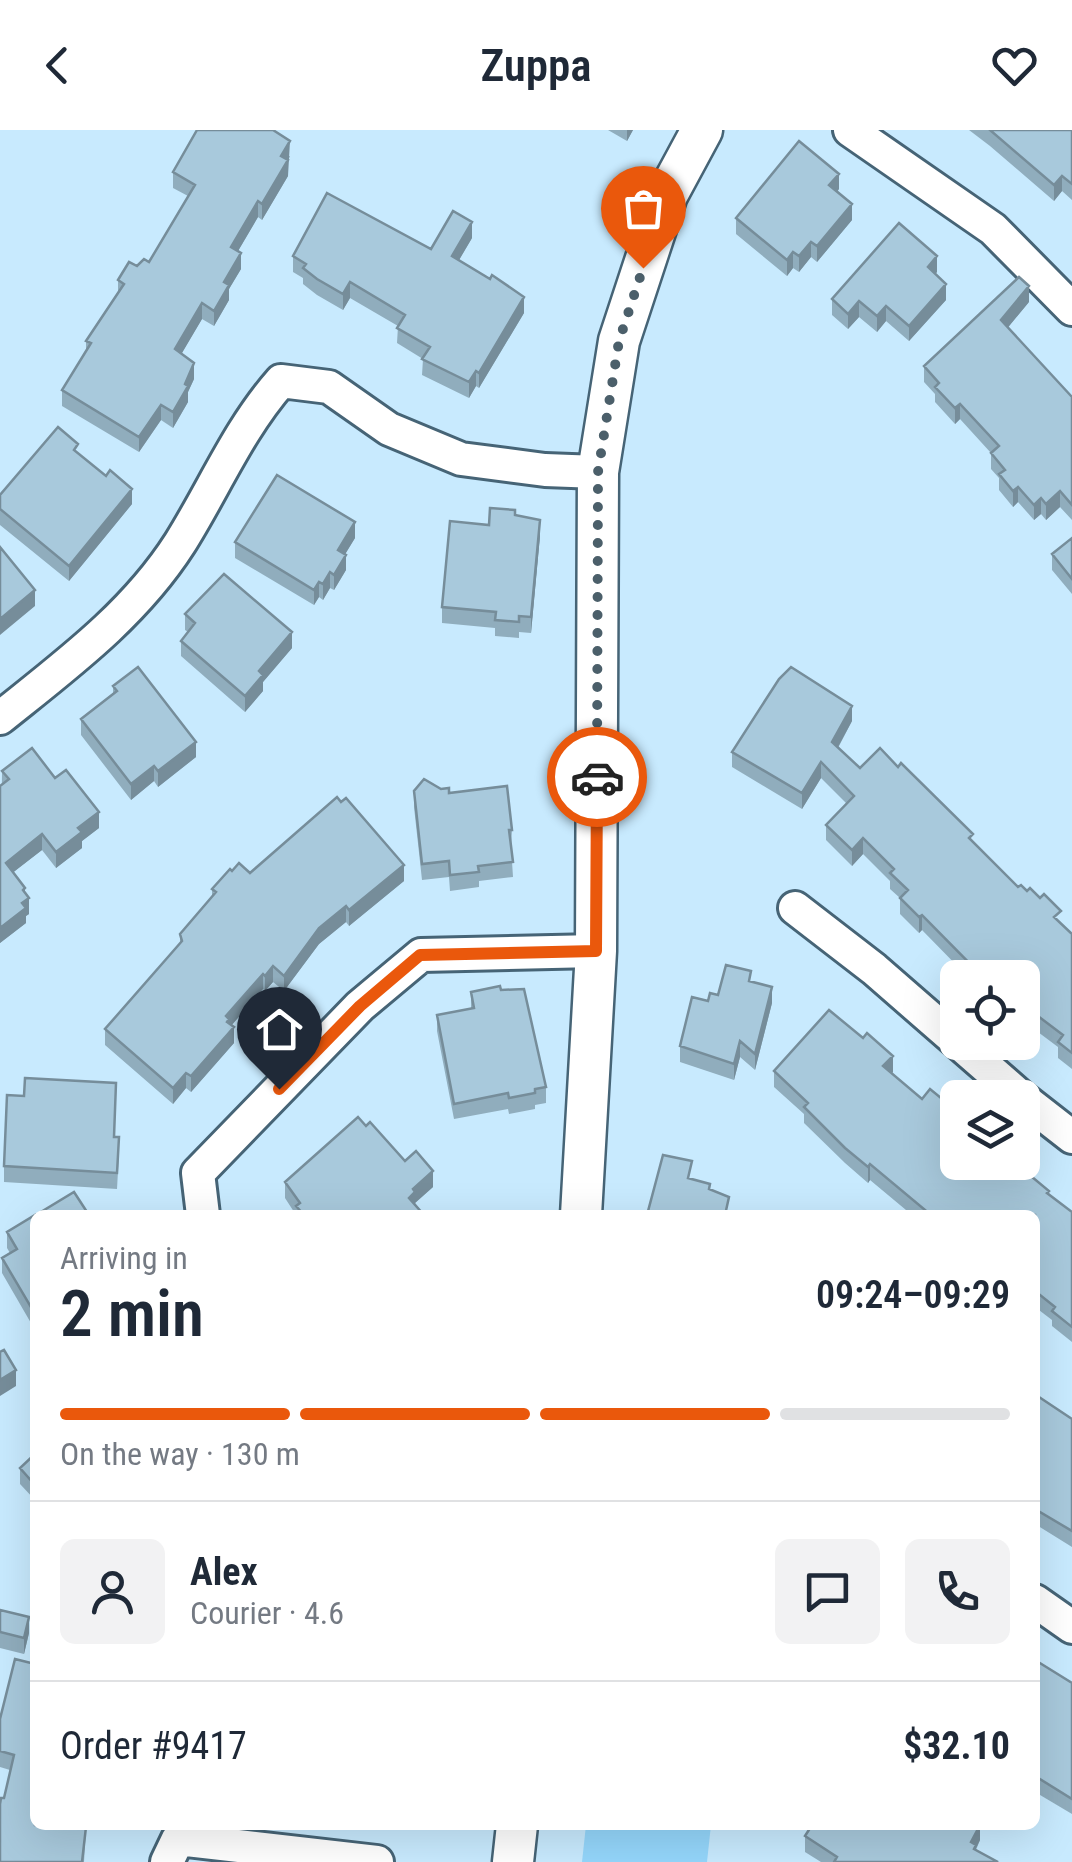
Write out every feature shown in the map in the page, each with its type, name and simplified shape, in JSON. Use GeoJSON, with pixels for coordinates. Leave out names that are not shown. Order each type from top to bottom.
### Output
{"type":"FeatureCollection","features":[{"type":"Feature","properties":{"kind":"street"},"geometry":{"type":"LineString","coordinates":[[581,1210],[596,951],[598,472],[619,341],[668,195],[702,130]]}},
{"type":"Feature","properties":{"kind":"street"},"geometry":{"type":"LineString","coordinates":[[850,130],[993,229],[1072,308]]}},
{"type":"Feature","properties":{"kind":"street"},"geometry":{"type":"LineString","coordinates":[[0,718],[117,623],[179,545],[254,411],[280,381],[328,387],[389,428],[461,459],[545,470],[598,472]]}},
{"type":"Feature","properties":{"kind":"street"},"geometry":{"type":"LineString","coordinates":[[795,908],[874,969],[1001,1080]]}},
{"type":"Feature","properties":{"kind":"street"},"geometry":{"type":"LineString","coordinates":[[202,1210],[198,1173],[360,1006],[420,955],[596,951]]}},
{"type":"Feature","properties":{"kind":"street"},"geometry":{"type":"LineString","coordinates":[[1040,1112],[1072,1137]]}},
{"type":"Feature","properties":{"kind":"street"},"geometry":{"type":"LineString","coordinates":[[1040,1605],[1072,1627]]}},
{"type":"Feature","properties":{"kind":"street"},"geometry":{"type":"LineString","coordinates":[[513,1862],[517,1830]]}},
{"type":"Feature","properties":{"kind":"street"},"geometry":{"type":"LineString","coordinates":[[167,1862],[178,1839],[376,1862]]}},
{"type":"Feature","properties":{"kind":"shaded area"},"geometry":{"type":"Polygon","coordinates":[[[585,1830],[710,1830],[707,1862],[582,1862],[585,1830]]]}},
{"type":"Feature","properties":{"kind":"building"},"geometry":{"type":"Polygon","coordinates":[[[197,130],[273,130],[290,141],[281,156],[288,160],[231,247],[241,253],[224,282],[229,285],[214,311],[202,303],[175,349],[194,363],[185,384],[188,386],[173,412],[161,405],[139,437],[62,390],[91,343],[86,341],[124,284],[118,280],[129,262],[137,266],[144,259],[149,262],[195,185],[173,172],[197,130]]]}},
{"type":"Feature","properties":{"kind":"building"},"geometry":{"type":"Polygon","coordinates":[[[990,130],[1072,130],[1072,184],[1062,176],[1054,185],[990,130]]]}},
{"type":"Feature","properties":{"kind":"building"},"geometry":{"type":"Polygon","coordinates":[[[799,141],[839,174],[829,185],[852,204],[817,246],[811,242],[799,256],[793,252],[787,260],[736,218],[799,141]]]}},
{"type":"Feature","properties":{"kind":"building"},"geometry":{"type":"Polygon","coordinates":[[[327,193],[431,249],[453,211],[472,222],[452,256],[490,279],[492,275],[524,297],[479,373],[476,371],[469,382],[422,359],[430,347],[397,328],[405,315],[350,282],[343,294],[317,279],[303,268],[306,264],[293,256],[327,193]]]}},
{"type":"Feature","properties":{"kind":"building"},"geometry":{"type":"Polygon","coordinates":[[[899,223],[937,256],[928,267],[946,284],[909,326],[886,306],[877,316],[859,301],[848,314],[832,299],[899,223]]]}},
{"type":"Feature","properties":{"kind":"building"},"geometry":{"type":"Polygon","coordinates":[[[1019,277],[1029,286],[1001,320],[1072,397],[1072,505],[1060,491],[1046,504],[1041,498],[1034,505],[1018,487],[1013,491],[999,474],[1005,470],[991,453],[999,446],[960,404],[955,408],[935,387],[939,383],[924,366],[1019,277]]]}},
{"type":"Feature","properties":{"kind":"building"},"geometry":{"type":"Polygon","coordinates":[[[58,427],[78,444],[74,450],[106,476],[110,470],[132,489],[69,566],[0,509],[0,495],[58,427]]]}},
{"type":"Feature","properties":{"kind":"building"},"geometry":{"type":"Polygon","coordinates":[[[277,475],[355,522],[338,550],[346,555],[334,575],[330,572],[314,590],[235,542],[277,475]]]}},
{"type":"Feature","properties":{"kind":"building"},"geometry":{"type":"Polygon","coordinates":[[[490,508],[515,510],[515,515],[540,520],[531,617],[519,616],[519,622],[495,620],[496,612],[442,607],[450,521],[489,525],[490,508]]]}},
{"type":"Feature","properties":{"kind":"building"},"geometry":{"type":"Polygon","coordinates":[[[1072,538],[1072,579],[1052,554],[1072,538]]]}},
{"type":"Feature","properties":{"kind":"building"},"geometry":{"type":"Polygon","coordinates":[[[0,547],[35,590],[0,619],[0,547]]]}},
{"type":"Feature","properties":{"kind":"building"},"geometry":{"type":"Polygon","coordinates":[[[224,574],[292,632],[259,671],[263,675],[245,696],[181,641],[195,623],[185,614],[224,574]]]}},
{"type":"Feature","properties":{"kind":"building"},"geometry":{"type":"Polygon","coordinates":[[[138,667],[196,742],[158,771],[154,766],[131,784],[81,719],[117,691],[113,686],[138,667]]]}},
{"type":"Feature","properties":{"kind":"building"},"geometry":{"type":"Polygon","coordinates":[[[791,667],[852,706],[832,742],[860,768],[880,748],[898,767],[901,763],[973,834],[969,838],[1018,887],[1021,885],[1027,891],[1030,888],[1040,898],[1044,894],[1061,911],[1054,917],[1072,934],[1072,1053],[1058,1042],[1063,1035],[1040,1018],[1040,960],[966,960],[900,898],[908,890],[890,873],[894,869],[863,838],[852,850],[826,825],[854,796],[821,762],[802,793],[732,752],[779,679],[791,667]]]}},
{"type":"Feature","properties":{"kind":"building"},"geometry":{"type":"Polygon","coordinates":[[[32,748],[55,778],[66,770],[99,812],[78,828],[82,832],[56,852],[42,834],[6,863],[29,898],[22,903],[26,908],[0,928],[0,786],[9,779],[2,771],[32,748]]]}},
{"type":"Feature","properties":{"kind":"building"},"geometry":{"type":"Polygon","coordinates":[[[424,779],[441,789],[449,788],[449,793],[507,786],[513,862],[478,866],[479,872],[450,875],[449,861],[422,864],[414,791],[424,779]]]}},
{"type":"Feature","properties":{"kind":"building"},"geometry":{"type":"Polygon","coordinates":[[[337,797],[341,802],[346,798],[404,865],[349,910],[346,906],[319,928],[284,976],[273,966],[263,974],[226,1016],[234,1027],[191,1076],[186,1073],[173,1088],[105,1029],[182,941],[180,934],[230,869],[239,863],[250,873],[337,797]]]}},
{"type":"Feature","properties":{"kind":"building"},"geometry":{"type":"Polygon","coordinates":[[[726,965],[751,971],[749,981],[772,987],[755,1054],[740,1041],[734,1064],[680,1046],[692,997],[708,1001],[710,993],[718,995],[726,965]]]}},
{"type":"Feature","properties":{"kind":"building"},"geometry":{"type":"Polygon","coordinates":[[[500,986],[501,990],[524,989],[546,1087],[509,1098],[508,1093],[454,1104],[437,1015],[474,1008],[471,992],[500,986]]]}},
{"type":"Feature","properties":{"kind":"building"},"geometry":{"type":"Polygon","coordinates":[[[829,1010],[863,1038],[867,1033],[893,1056],[883,1066],[922,1099],[930,1089],[940,1097],[940,1180],[1036,1180],[1072,1212],[1072,1327],[1040,1295],[1040,1210],[925,1210],[845,1148],[804,1107],[808,1103],[774,1071],[829,1010]]]}},
{"type":"Feature","properties":{"kind":"building"},"geometry":{"type":"Polygon","coordinates":[[[25,1078],[116,1083],[117,1173],[4,1166],[7,1095],[24,1096],[25,1078]]]}},
{"type":"Feature","properties":{"kind":"building"},"geometry":{"type":"Polygon","coordinates":[[[358,1117],[366,1126],[370,1122],[405,1161],[416,1151],[433,1171],[409,1198],[420,1210],[300,1210],[296,1206],[300,1203],[285,1182],[358,1117]]]}},
{"type":"Feature","properties":{"kind":"building"},"geometry":{"type":"Polygon","coordinates":[[[663,1155],[692,1161],[688,1178],[710,1184],[709,1189],[729,1197],[726,1210],[648,1210],[663,1155]]]}},
{"type":"Feature","properties":{"kind":"building"},"geometry":{"type":"Polygon","coordinates":[[[74,1192],[86,1210],[44,1210],[74,1192]]]}},
{"type":"Feature","properties":{"kind":"building"},"geometry":{"type":"Polygon","coordinates":[[[30,1218],[30,1306],[2,1258],[17,1249],[7,1232],[30,1218]]]}},
{"type":"Feature","properties":{"kind":"building"},"geometry":{"type":"Polygon","coordinates":[[[4,1350],[16,1370],[0,1380],[0,1352],[4,1350]]]}},
{"type":"Feature","properties":{"kind":"building"},"geometry":{"type":"Polygon","coordinates":[[[1040,1398],[1072,1419],[1072,1531],[1040,1512],[1040,1398]]]}},
{"type":"Feature","properties":{"kind":"building"},"geometry":{"type":"Polygon","coordinates":[[[30,1459],[30,1479],[20,1468],[30,1459]]]}},
{"type":"Feature","properties":{"kind":"building"},"geometry":{"type":"Polygon","coordinates":[[[0,1610],[29,1617],[24,1638],[0,1632],[0,1610]]]}},
{"type":"Feature","properties":{"kind":"building"},"geometry":{"type":"Polygon","coordinates":[[[15,1659],[30,1663],[30,1830],[86,1830],[82,1862],[0,1862],[0,1804],[14,1755],[0,1751],[0,1719],[15,1659]]]}},
{"type":"Feature","properties":{"kind":"building"},"geometry":{"type":"Polygon","coordinates":[[[1040,1663],[1072,1683],[1072,1799],[1040,1779],[1040,1663]]]}},
{"type":"Feature","properties":{"kind":"building"},"geometry":{"type":"Polygon","coordinates":[[[809,1830],[977,1830],[971,1842],[976,1845],[974,1849],[998,1862],[834,1862],[837,1857],[805,1836],[809,1830]]]}},
{"type":"Feature","properties":{"kind":"way so far"},"geometry":{"type":"LineString","coordinates":[[597,777],[598,472],[619,341],[643,268]]}},
{"type":"Feature","properties":{"kind":"route"},"geometry":{"type":"LineString","coordinates":[[279,1089],[360,1006],[420,955],[596,951],[597,777]]}}]}
